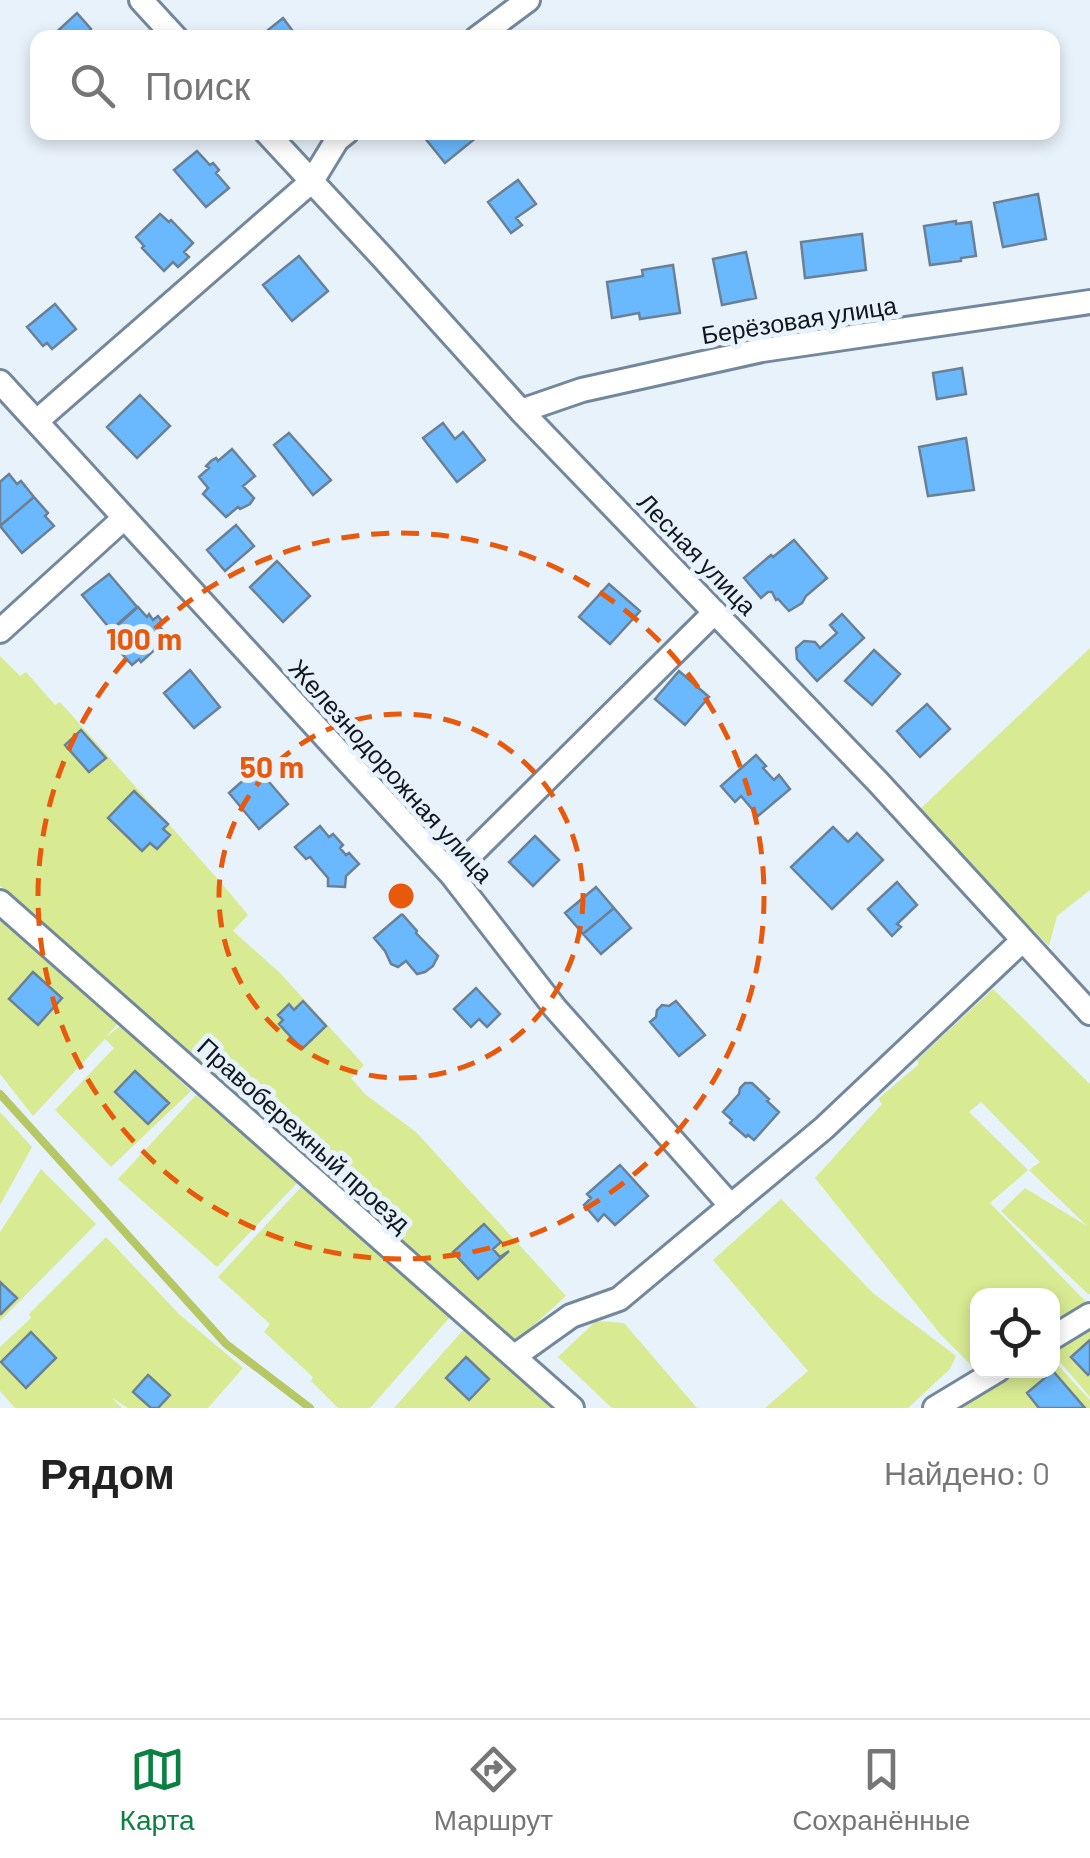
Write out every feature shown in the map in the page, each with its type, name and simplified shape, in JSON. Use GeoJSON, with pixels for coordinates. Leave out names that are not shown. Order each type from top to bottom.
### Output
{"type":"FeatureCollection","features":[{"type":"Feature","properties":{"kind":"street"},"geometry":{"type":"LineString","coordinates":[[141,0],[169,30]]}},
{"type":"Feature","properties":{"kind":"street"},"geometry":{"type":"LineString","coordinates":[[488,30],[528,0]]}},
{"type":"Feature","properties":{"kind":"street","name":"Лесная улица"},"geometry":{"type":"LineString","coordinates":[[274,140],[521,411],[878,782],[1090,1013]]}},
{"type":"Feature","properties":{"kind":"street"},"geometry":{"type":"LineString","coordinates":[[38,422],[312,181],[337,140]]}},
{"type":"Feature","properties":{"kind":"street","name":"Берёзовая улица"},"geometry":{"type":"LineString","coordinates":[[521,411],[582,390],[762,350],[1090,302]]}},
{"type":"Feature","properties":{"kind":"street","name":"Железнодорожная улица"},"geometry":{"type":"LineString","coordinates":[[0,382],[450,874],[554,1008],[731,1206]]}},
{"type":"Feature","properties":{"kind":"street"},"geometry":{"type":"LineString","coordinates":[[0,630],[123,519]]}},
{"type":"Feature","properties":{"kind":"street"},"geometry":{"type":"LineString","coordinates":[[450,874],[714,612]]}},
{"type":"Feature","properties":{"kind":"street","name":"Правобережный проезд"},"geometry":{"type":"LineString","coordinates":[[0,902],[572,1408]]}},
{"type":"Feature","properties":{"kind":"street"},"geometry":{"type":"LineString","coordinates":[[515,1356],[572,1316],[620,1298],[824,1128],[1024,940]]}},
{"type":"Feature","properties":{"kind":"street"},"geometry":{"type":"LineString","coordinates":[[1060,1333],[1090,1316]]}},
{"type":"Feature","properties":{"kind":"street"},"geometry":{"type":"LineString","coordinates":[[935,1408],[985,1378]]}},
{"type":"Feature","properties":{"kind":"green space"},"geometry":{"type":"Polygon","coordinates":[[[1090,648],[1090,890],[1057,916],[1049,946],[918,811],[1090,648]]]}},
{"type":"Feature","properties":{"kind":"green space"},"geometry":{"type":"Polygon","coordinates":[[[0,656],[20,676],[26,672],[55,705],[60,702],[223,885],[248,915],[233,931],[279,972],[364,1065],[351,1078],[366,1095],[416,1132],[566,1296],[516,1341],[0,886],[0,656]]]}},
{"type":"Feature","properties":{"kind":"green space"},"geometry":{"type":"Polygon","coordinates":[[[0,916],[120,1021],[105,1038],[121,1025],[191,1091],[111,1167],[55,1110],[114,1048],[105,1039],[33,1116],[0,1074],[0,916]]]}},
{"type":"Feature","properties":{"kind":"green space"},"geometry":{"type":"Polygon","coordinates":[[[993,989],[1090,1084],[1090,1294],[1001,1211],[1025,1188],[1087,1226],[1029,1170],[1040,1162],[981,1102],[969,1112],[1028,1170],[990,1203],[1090,1306],[1060,1324],[1060,1288],[970,1288],[970,1364],[941,1335],[815,1178],[882,1104],[878,1099],[919,1064],[917,1060],[993,989]]]}},
{"type":"Feature","properties":{"kind":"green space"},"geometry":{"type":"Polygon","coordinates":[[[196,1095],[297,1183],[217,1267],[118,1179],[196,1095]]]}},
{"type":"Feature","properties":{"kind":"green space"},"geometry":{"type":"Polygon","coordinates":[[[0,1112],[32,1147],[0,1205],[0,1112]]]}},
{"type":"Feature","properties":{"kind":"green space"},"geometry":{"type":"Polygon","coordinates":[[[41,1169],[96,1224],[0,1321],[0,1232],[41,1169]]]}},
{"type":"Feature","properties":{"kind":"green space"},"geometry":{"type":"Polygon","coordinates":[[[301,1187],[450,1317],[370,1408],[338,1408],[311,1381],[313,1377],[264,1332],[270,1324],[218,1277],[301,1187]]]}},
{"type":"Feature","properties":{"kind":"green space"},"geometry":{"type":"Polygon","coordinates":[[[781,1199],[874,1294],[956,1356],[950,1369],[908,1408],[765,1408],[808,1371],[713,1260],[781,1199]]]}},
{"type":"Feature","properties":{"kind":"green space"},"geometry":{"type":"Polygon","coordinates":[[[106,1237],[179,1314],[243,1368],[208,1408],[128,1408],[112,1398],[122,1408],[15,1408],[0,1391],[0,1347],[106,1237]]]}},
{"type":"Feature","properties":{"kind":"green space"},"geometry":{"type":"Polygon","coordinates":[[[596,1321],[624,1323],[697,1408],[612,1408],[558,1357],[596,1321]]]}},
{"type":"Feature","properties":{"kind":"green space"},"geometry":{"type":"Polygon","coordinates":[[[1090,1325],[1090,1397],[1060,1362],[1060,1343],[1090,1325]]]}},
{"type":"Feature","properties":{"kind":"green space"},"geometry":{"type":"Polygon","coordinates":[[[464,1329],[551,1408],[394,1408],[464,1329]]]}},
{"type":"Feature","properties":{"kind":"green space"},"geometry":{"type":"Polygon","coordinates":[[[1060,1368],[1090,1400],[1090,1408],[953,1408],[999,1378],[1060,1378],[1060,1368]]]}},
{"type":"Feature","properties":{"kind":"building"},"geometry":{"type":"Polygon","coordinates":[[[77,13],[91,29],[90,30],[59,30],[77,13]]]}},
{"type":"Feature","properties":{"kind":"building"},"geometry":{"type":"Polygon","coordinates":[[[283,18],[292,30],[268,30],[283,18]]]}},
{"type":"Feature","properties":{"kind":"building"},"geometry":{"type":"Polygon","coordinates":[[[426,140],[473,140],[445,163],[426,140]]]}},
{"type":"Feature","properties":{"kind":"building"},"geometry":{"type":"Polygon","coordinates":[[[197,151],[210,165],[213,163],[229,188],[206,207],[174,170],[197,151]]]}},
{"type":"Feature","properties":{"kind":"building"},"geometry":{"type":"Polygon","coordinates":[[[518,180],[536,204],[516,218],[522,225],[511,233],[488,202],[518,180]]]}},
{"type":"Feature","properties":{"kind":"building"},"geometry":{"type":"Polygon","coordinates":[[[1038,194],[1046,239],[1003,247],[994,203],[1038,194]]]}},
{"type":"Feature","properties":{"kind":"building"},"geometry":{"type":"Polygon","coordinates":[[[160,214],[193,243],[184,252],[189,257],[178,267],[173,262],[164,271],[136,237],[160,214]]]}},
{"type":"Feature","properties":{"kind":"building"},"geometry":{"type":"Polygon","coordinates":[[[971,222],[976,256],[930,265],[924,226],[971,222]]]}},
{"type":"Feature","properties":{"kind":"building"},"geometry":{"type":"Polygon","coordinates":[[[862,234],[866,270],[805,278],[801,242],[862,234]]]}},
{"type":"Feature","properties":{"kind":"building"},"geometry":{"type":"Polygon","coordinates":[[[746,252],[756,298],[722,305],[713,259],[746,252]]]}},
{"type":"Feature","properties":{"kind":"building"},"geometry":{"type":"Polygon","coordinates":[[[299,256],[328,291],[292,321],[263,285],[299,256]]]}},
{"type":"Feature","properties":{"kind":"building"},"geometry":{"type":"Polygon","coordinates":[[[673,265],[680,313],[640,319],[639,313],[612,318],[607,282],[643,276],[642,270],[673,265]]]}},
{"type":"Feature","properties":{"kind":"building"},"geometry":{"type":"Polygon","coordinates":[[[55,304],[76,329],[52,349],[47,343],[43,346],[27,327],[55,304]]]}},
{"type":"Feature","properties":{"kind":"building"},"geometry":{"type":"Polygon","coordinates":[[[962,368],[966,394],[937,399],[933,373],[962,368]]]}},
{"type":"Feature","properties":{"kind":"building"},"geometry":{"type":"Polygon","coordinates":[[[140,395],[170,426],[137,458],[107,427],[140,395]]]}},
{"type":"Feature","properties":{"kind":"building"},"geometry":{"type":"Polygon","coordinates":[[[443,423],[455,439],[463,432],[485,460],[457,482],[423,438],[443,423]]]}},
{"type":"Feature","properties":{"kind":"building"},"geometry":{"type":"Polygon","coordinates":[[[289,433],[331,480],[313,495],[274,445],[289,433]]]}},
{"type":"Feature","properties":{"kind":"building"},"geometry":{"type":"Polygon","coordinates":[[[966,438],[974,490],[928,496],[919,447],[966,438]]]}},
{"type":"Feature","properties":{"kind":"building"},"geometry":{"type":"Polygon","coordinates":[[[232,449],[255,476],[243,486],[254,498],[226,517],[203,494],[208,488],[199,477],[211,461],[218,461],[232,449]]]}},
{"type":"Feature","properties":{"kind":"building"},"geometry":{"type":"Polygon","coordinates":[[[9,474],[34,497],[0,526],[0,482],[9,474]]]}},
{"type":"Feature","properties":{"kind":"building"},"geometry":{"type":"Polygon","coordinates":[[[34,497],[54,526],[22,553],[0,526],[34,497]]]}},
{"type":"Feature","properties":{"kind":"building"},"geometry":{"type":"Polygon","coordinates":[[[236,525],[254,546],[225,571],[207,550],[236,525]]]}},
{"type":"Feature","properties":{"kind":"building"},"geometry":{"type":"Polygon","coordinates":[[[794,540],[827,578],[789,611],[772,592],[761,598],[744,578],[794,540]]]}},
{"type":"Feature","properties":{"kind":"building"},"geometry":{"type":"Polygon","coordinates":[[[277,561],[310,596],[283,622],[250,587],[277,561]]]}},
{"type":"Feature","properties":{"kind":"building"},"geometry":{"type":"Polygon","coordinates":[[[109,574],[137,607],[111,630],[82,595],[109,574]]]}},
{"type":"Feature","properties":{"kind":"building"},"geometry":{"type":"Polygon","coordinates":[[[609,584],[640,611],[610,644],[579,617],[609,584]]]}},
{"type":"Feature","properties":{"kind":"building"},"geometry":{"type":"Polygon","coordinates":[[[138,607],[153,620],[158,616],[162,621],[158,625],[169,637],[141,662],[139,659],[132,665],[109,633],[138,607]]]}},
{"type":"Feature","properties":{"kind":"building"},"geometry":{"type":"Polygon","coordinates":[[[842,614],[864,638],[817,681],[797,659],[796,648],[804,641],[815,642],[820,648],[837,633],[830,625],[842,614]]]}},
{"type":"Feature","properties":{"kind":"building"},"geometry":{"type":"Polygon","coordinates":[[[874,650],[900,674],[872,705],[845,681],[874,650]]]}},
{"type":"Feature","properties":{"kind":"building"},"geometry":{"type":"Polygon","coordinates":[[[190,670],[220,707],[194,728],[164,693],[190,670]]]}},
{"type":"Feature","properties":{"kind":"building"},"geometry":{"type":"Polygon","coordinates":[[[679,671],[709,697],[685,725],[655,699],[679,671]]]}},
{"type":"Feature","properties":{"kind":"building"},"geometry":{"type":"Polygon","coordinates":[[[927,704],[950,729],[920,757],[897,731],[927,704]]]}},
{"type":"Feature","properties":{"kind":"building"},"geometry":{"type":"Polygon","coordinates":[[[81,730],[106,758],[89,772],[65,745],[81,730]]]}},
{"type":"Feature","properties":{"kind":"building"},"geometry":{"type":"Polygon","coordinates":[[[756,755],[774,780],[779,775],[790,789],[758,816],[741,796],[735,802],[721,786],[756,755]]]}},
{"type":"Feature","properties":{"kind":"building"},"geometry":{"type":"Polygon","coordinates":[[[257,768],[288,804],[259,829],[229,793],[257,768]]]}},
{"type":"Feature","properties":{"kind":"building"},"geometry":{"type":"Polygon","coordinates":[[[134,791],[168,824],[163,829],[170,835],[157,849],[150,843],[142,851],[108,818],[134,791]]]}},
{"type":"Feature","properties":{"kind":"building"},"geometry":{"type":"Polygon","coordinates":[[[320,826],[329,837],[333,834],[346,855],[349,853],[359,864],[346,876],[345,887],[328,886],[328,878],[295,847],[320,826]]]}},
{"type":"Feature","properties":{"kind":"building"},"geometry":{"type":"Polygon","coordinates":[[[833,827],[848,842],[857,833],[883,860],[832,909],[791,867],[833,827]]]}},
{"type":"Feature","properties":{"kind":"building"},"geometry":{"type":"Polygon","coordinates":[[[535,836],[559,860],[533,886],[509,862],[535,836]]]}},
{"type":"Feature","properties":{"kind":"building"},"geometry":{"type":"Polygon","coordinates":[[[897,882],[917,905],[897,924],[901,927],[892,936],[868,909],[897,882]]]}},
{"type":"Feature","properties":{"kind":"building"},"geometry":{"type":"Polygon","coordinates":[[[596,887],[614,908],[583,934],[565,913],[596,887]]]}},
{"type":"Feature","properties":{"kind":"building"},"geometry":{"type":"Polygon","coordinates":[[[614,908],[631,928],[601,954],[583,934],[614,908]]]}},
{"type":"Feature","properties":{"kind":"building"},"geometry":{"type":"Polygon","coordinates":[[[402,914],[438,956],[425,972],[417,974],[406,961],[398,967],[391,964],[374,938],[402,914]]]}},
{"type":"Feature","properties":{"kind":"building"},"geometry":{"type":"Polygon","coordinates":[[[33,972],[62,998],[38,1025],[9,999],[33,972]]]}},
{"type":"Feature","properties":{"kind":"building"},"geometry":{"type":"Polygon","coordinates":[[[476,988],[500,1014],[487,1027],[479,1019],[471,1027],[454,1009],[476,988]]]}},
{"type":"Feature","properties":{"kind":"building"},"geometry":{"type":"Polygon","coordinates":[[[303,1001],[326,1026],[302,1049],[279,1024],[283,1020],[278,1015],[289,1004],[294,1010],[303,1001]]]}},
{"type":"Feature","properties":{"kind":"building"},"geometry":{"type":"Polygon","coordinates":[[[676,1001],[705,1035],[679,1056],[650,1022],[662,1005],[676,1001]]]}},
{"type":"Feature","properties":{"kind":"building"},"geometry":{"type":"Polygon","coordinates":[[[135,1071],[169,1103],[148,1124],[115,1092],[135,1071]]]}},
{"type":"Feature","properties":{"kind":"building"},"geometry":{"type":"Polygon","coordinates":[[[745,1083],[752,1083],[779,1112],[754,1140],[730,1123],[732,1120],[723,1112],[745,1083]]]}},
{"type":"Feature","properties":{"kind":"building"},"geometry":{"type":"Polygon","coordinates":[[[620,1165],[648,1196],[615,1225],[604,1214],[598,1221],[584,1205],[591,1198],[587,1194],[620,1165]]]}},
{"type":"Feature","properties":{"kind":"building"},"geometry":{"type":"Polygon","coordinates":[[[484,1224],[501,1242],[493,1249],[500,1257],[509,1251],[478,1279],[453,1252],[484,1224]]]}},
{"type":"Feature","properties":{"kind":"building"},"geometry":{"type":"Polygon","coordinates":[[[0,1282],[17,1298],[1,1314],[0,1314],[0,1282]]]}},
{"type":"Feature","properties":{"kind":"building"},"geometry":{"type":"Polygon","coordinates":[[[31,1332],[56,1358],[26,1388],[1,1362],[31,1332]]]}},
{"type":"Feature","properties":{"kind":"building"},"geometry":{"type":"Polygon","coordinates":[[[1090,1340],[1090,1373],[1088,1375],[1071,1357],[1090,1340]]]}},
{"type":"Feature","properties":{"kind":"building"},"geometry":{"type":"Polygon","coordinates":[[[466,1357],[489,1379],[469,1400],[446,1378],[466,1357]]]}},
{"type":"Feature","properties":{"kind":"building"},"geometry":{"type":"Polygon","coordinates":[[[148,1375],[170,1395],[158,1408],[151,1408],[133,1392],[148,1375]]]}},
{"type":"Feature","properties":{"kind":"building"},"geometry":{"type":"Polygon","coordinates":[[[1045,1378],[1059,1378],[1085,1408],[1039,1408],[1027,1393],[1045,1378]]]}},
{"type":"Feature","properties":{"kind":"waterway"},"geometry":{"type":"LineString","coordinates":[[0,1094],[226,1344],[310,1408]]}}]}
